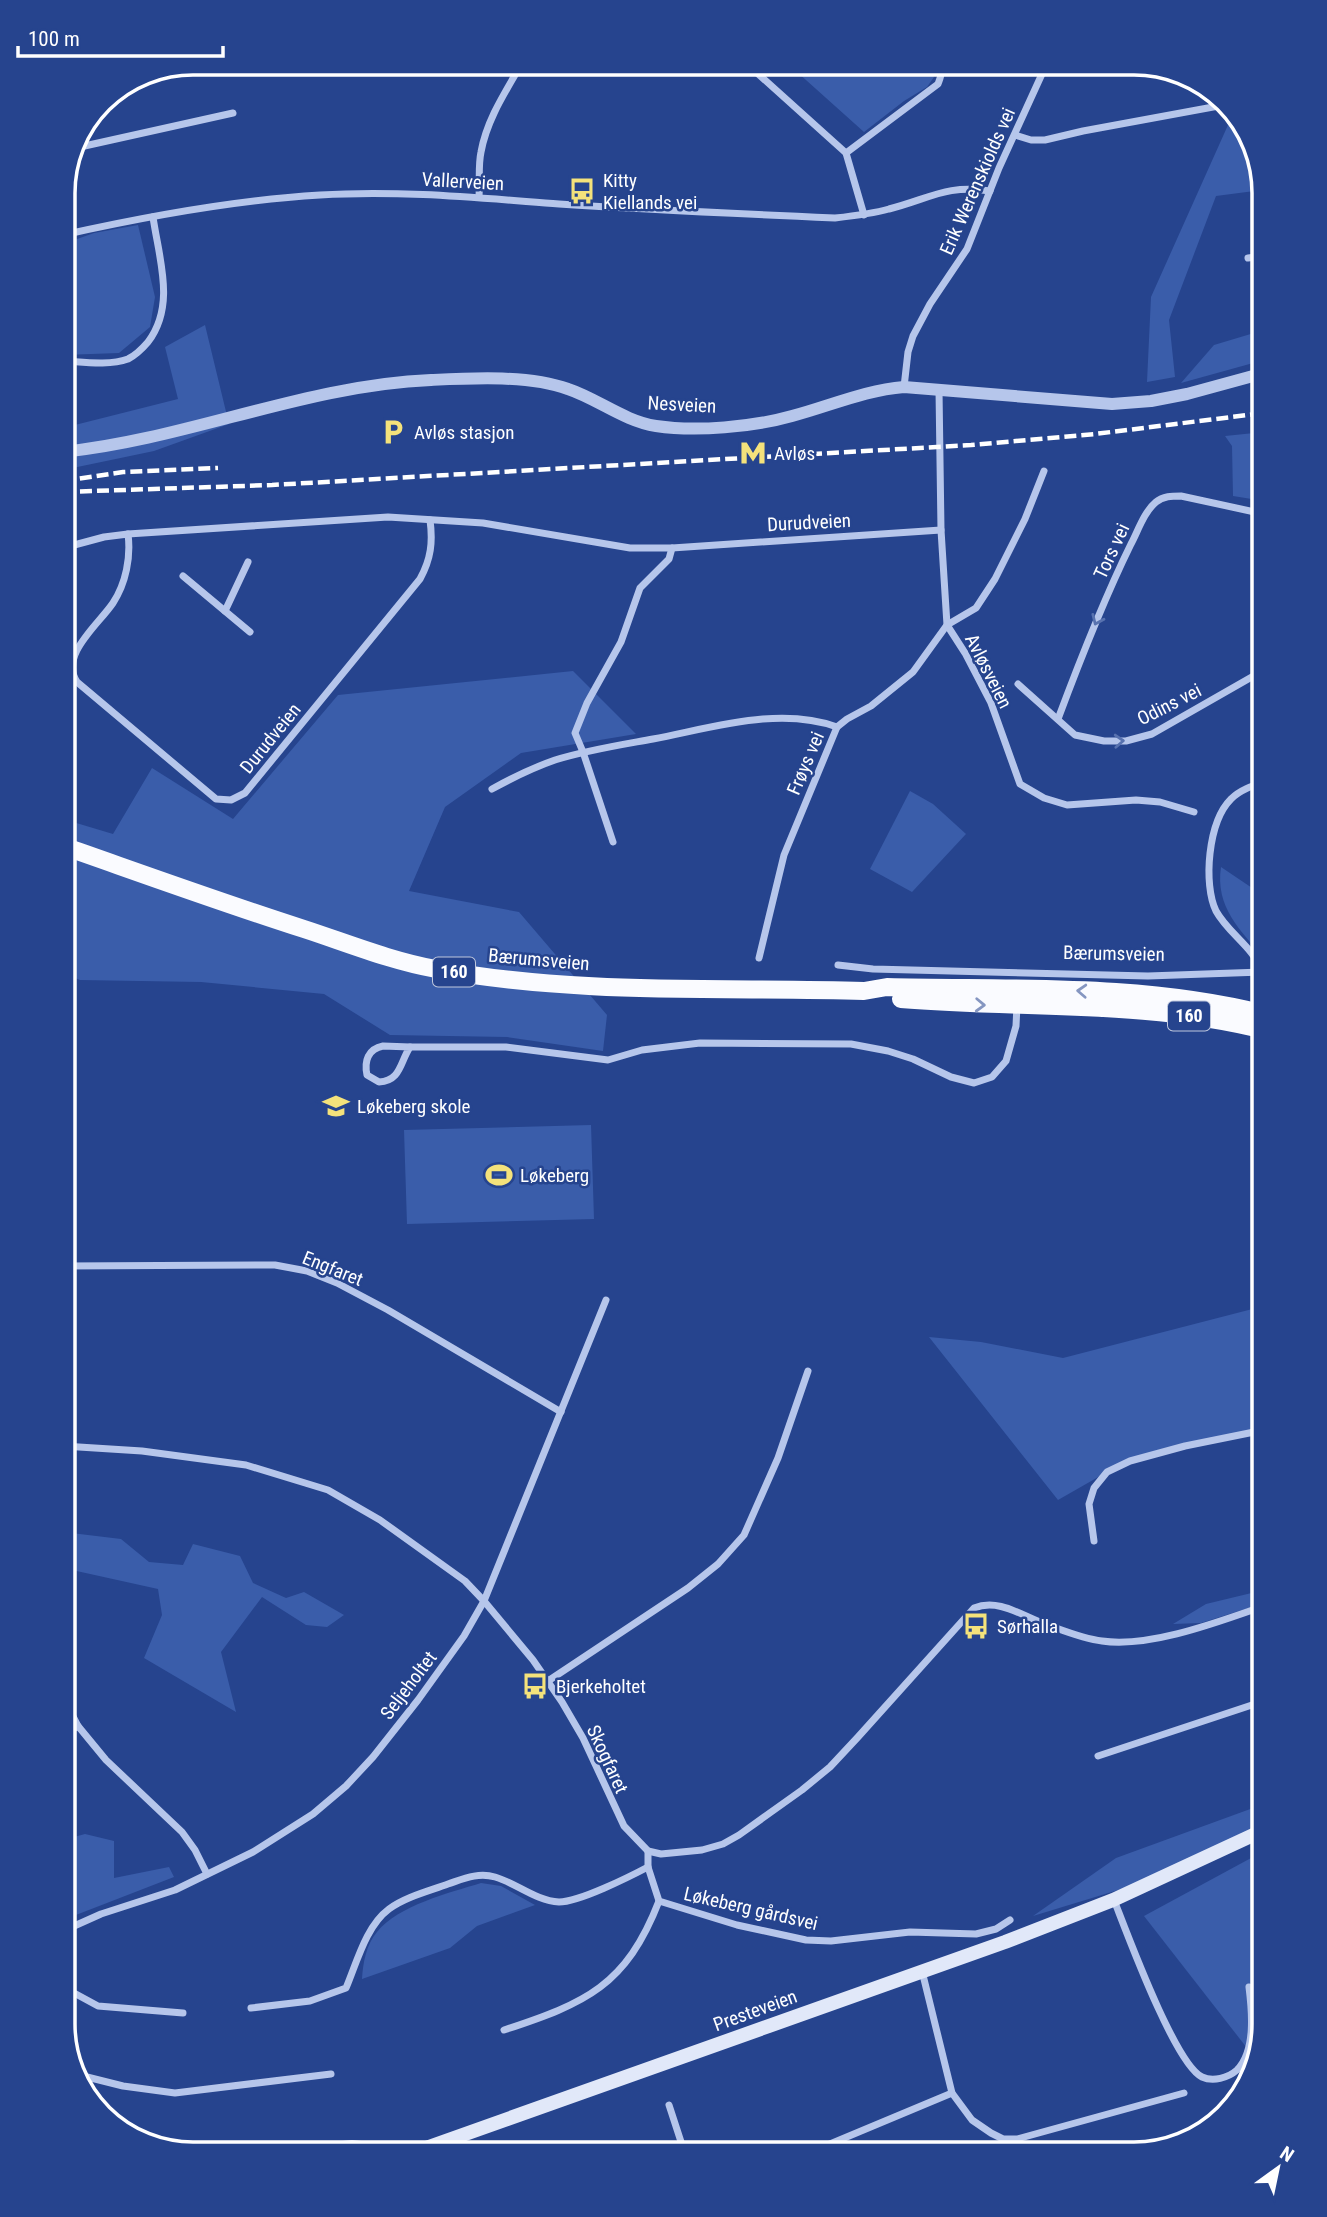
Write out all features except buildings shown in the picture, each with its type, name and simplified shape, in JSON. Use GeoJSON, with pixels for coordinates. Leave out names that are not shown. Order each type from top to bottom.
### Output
{"type":"FeatureCollection","features":[{"type":"Feature","properties":{"kind":"main road","name":"Bærumsveien"},"geometry":{"type":"LineString","coordinates":[[76,850],[344,943],[432,968],[514,981],[864,991],[887,987],[1018,998],[1057,990],[1146,994],[1252,1019]]}},
{"type":"Feature","properties":{"kind":"main road","name":"Presteveien"},"geometry":{"type":"LineString","coordinates":[[446,2141],[1004,1942],[1113,1900],[1252,1836]]}},
{"type":"Feature","properties":{"kind":"street"},"geometry":{"type":"LineString","coordinates":[[479,196],[481,153],[502,96],[515,75]]}},
{"type":"Feature","properties":{"kind":"street"},"geometry":{"type":"LineString","coordinates":[[760,76],[846,153],[864,215]]}},
{"type":"Feature","properties":{"kind":"street"},"geometry":{"type":"LineString","coordinates":[[846,153],[938,84],[941,76]]}},
{"type":"Feature","properties":{"kind":"street","name":"Erik Werenskiolds vei"},"geometry":{"type":"LineString","coordinates":[[905,387],[908,352],[913,336],[930,304],[967,248],[1041,76]]}},
{"type":"Feature","properties":{"kind":"street"},"geometry":{"type":"LineString","coordinates":[[1015,135],[1031,140],[1045,140],[1215,107]]}},
{"type":"Feature","properties":{"kind":"street"},"geometry":{"type":"LineString","coordinates":[[85,146],[233,113]]}},
{"type":"Feature","properties":{"kind":"street","name":"Vallerveien"},"geometry":{"type":"LineString","coordinates":[[76,232],[207,207],[320,195],[387,193],[479,196],[558,204],[835,218],[864,215],[955,188],[990,191]]}},
{"type":"Feature","properties":{"kind":"street"},"geometry":{"type":"LineString","coordinates":[[76,361],[126,359],[141,351],[159,325],[165,301],[153,217]]}},
{"type":"Feature","properties":{"kind":"street"},"geometry":{"type":"LineString","coordinates":[[1248,258],[1252,258]]}},
{"type":"Feature","properties":{"kind":"street","name":"Nesveien"},"geometry":{"type":"LineString","coordinates":[[76,450],[134,440],[344,391],[421,380],[537,382],[568,389],[642,423],[693,428],[764,422],[873,391],[905,387],[1112,404],[1151,401],[1187,394],[1252,376]]}},
{"type":"Feature","properties":{"kind":"street","name":"Avløsveien"},"geometry":{"type":"LineString","coordinates":[[939,390],[941,530],[947,625],[991,703],[1020,784],[1044,798],[1067,804],[1136,800],[1160,802],[1194,812]]}},
{"type":"Feature","properties":{"kind":"street"},"geometry":{"type":"LineString","coordinates":[[947,625],[976,608],[995,579],[1025,519],[1044,471]]}},
{"type":"Feature","properties":{"kind":"street","name":"Tors vei"},"geometry":{"type":"LineString","coordinates":[[1058,719],[1081,655],[1124,558],[1155,502],[1164,497],[1181,496],[1252,511]]}},
{"type":"Feature","properties":{"kind":"street","name":"Durudveien"},"geometry":{"type":"LineString","coordinates":[[76,545],[128,534],[388,517],[483,523],[630,548],[672,548],[941,530]]}},
{"type":"Feature","properties":{"kind":"street","name":"Durudveien"},"geometry":{"type":"LineString","coordinates":[[76,680],[216,799],[231,800],[245,793],[420,579],[430,555],[430,520]]}},
{"type":"Feature","properties":{"kind":"street"},"geometry":{"type":"LineString","coordinates":[[76,655],[85,638],[114,601],[131,552],[128,534]]}},
{"type":"Feature","properties":{"kind":"street"},"geometry":{"type":"LineString","coordinates":[[613,842],[575,733],[587,703],[621,642],[640,588],[669,559],[672,548]]}},
{"type":"Feature","properties":{"kind":"street"},"geometry":{"type":"LineString","coordinates":[[225,611],[248,562]]}},
{"type":"Feature","properties":{"kind":"street"},"geometry":{"type":"LineString","coordinates":[[183,576],[250,632]]}},
{"type":"Feature","properties":{"kind":"street","name":"Frøys vei"},"geometry":{"type":"LineString","coordinates":[[760,958],[784,855],[837,727],[871,706],[913,672],[947,625]]}},
{"type":"Feature","properties":{"kind":"street","name":"Odins vei"},"geometry":{"type":"LineString","coordinates":[[1018,684],[1075,735],[1104,741],[1126,741],[1152,734],[1252,677]]}},
{"type":"Feature","properties":{"kind":"street"},"geometry":{"type":"LineString","coordinates":[[492,789],[528,770],[583,752],[708,728],[783,718],[821,721],[837,727]]}},
{"type":"Feature","properties":{"kind":"street"},"geometry":{"type":"LineString","coordinates":[[1252,786],[1230,800],[1213,837],[1208,876],[1210,896],[1218,914],[1252,956]]}},
{"type":"Feature","properties":{"kind":"street","name":"Bærumsveien"},"geometry":{"type":"LineString","coordinates":[[838,965],[873,970],[1148,976],[1252,972]]}},
{"type":"Feature","properties":{"kind":"street"},"geometry":{"type":"LineString","coordinates":[[410,1047],[399,1073],[393,1079],[379,1083],[368,1075],[366,1061],[370,1053],[377,1048],[410,1047],[506,1047],[608,1060],[652,1049],[699,1043],[851,1044],[888,1051],[913,1059],[951,1077],[974,1083],[992,1077],[1006,1061],[1016,1026],[1018,998]]}},
{"type":"Feature","properties":{"kind":"street","name":"Engfaret"},"geometry":{"type":"LineString","coordinates":[[75,1266],[275,1265],[307,1271],[337,1283],[388,1310],[561,1412]]}},
{"type":"Feature","properties":{"kind":"street","name":"Seljeholtet"},"geometry":{"type":"LineString","coordinates":[[75,1926],[101,1914],[175,1891],[276,1838],[313,1814],[346,1786],[373,1757],[464,1636],[484,1601],[606,1300]]}},
{"type":"Feature","properties":{"kind":"street"},"geometry":{"type":"LineString","coordinates":[[548,1681],[688,1588],[718,1564],[744,1535],[778,1458],[808,1371]]}},
{"type":"Feature","properties":{"kind":"street"},"geometry":{"type":"LineString","coordinates":[[1094,1541],[1089,1504],[1094,1488],[1107,1472],[1130,1461],[1252,1432]]}},
{"type":"Feature","properties":{"kind":"street","name":"Skogfaret"},"geometry":{"type":"LineString","coordinates":[[75,1447],[155,1453],[246,1465],[328,1490],[380,1520],[465,1581],[484,1601],[548,1681],[583,1738],[620,1818],[637,1842],[648,1850]]}},
{"type":"Feature","properties":{"kind":"street"},"geometry":{"type":"LineString","coordinates":[[648,1850],[661,1854],[677,1854],[723,1844],[740,1835],[802,1790],[830,1767],[924,1665],[964,1617],[982,1604],[1015,1610],[1043,1623],[1102,1641],[1161,1637],[1210,1625],[1252,1610]]}},
{"type":"Feature","properties":{"kind":"street"},"geometry":{"type":"LineString","coordinates":[[1098,1756],[1252,1706]]}},
{"type":"Feature","properties":{"kind":"street"},"geometry":{"type":"LineString","coordinates":[[75,1721],[106,1760],[182,1832],[207,1874]]}},
{"type":"Feature","properties":{"kind":"street","name":"Løkeberg gårdsvei"},"geometry":{"type":"LineString","coordinates":[[648,1850],[648,1867],[659,1901],[737,1925],[806,1940],[831,1941],[910,1932],[976,1934],[996,1929],[1010,1920]]}},
{"type":"Feature","properties":{"kind":"street"},"geometry":{"type":"LineString","coordinates":[[251,2008],[310,2001],[346,1988],[370,1931],[389,1909],[471,1876],[495,1877],[559,1902],[587,1894],[648,1867]]}},
{"type":"Feature","properties":{"kind":"street"},"geometry":{"type":"LineString","coordinates":[[1113,1900],[1165,2021],[1188,2064],[1201,2077],[1214,2080],[1229,2076],[1239,2068],[1247,2054],[1252,2010],[1249,1987]]}},
{"type":"Feature","properties":{"kind":"street"},"geometry":{"type":"LineString","coordinates":[[505,2030],[561,2011],[606,1985],[650,1925],[659,1901]]}},
{"type":"Feature","properties":{"kind":"street"},"geometry":{"type":"LineString","coordinates":[[922,1971],[951,2093],[972,2120],[1003,2138],[1017,2139],[1184,2093]]}},
{"type":"Feature","properties":{"kind":"street"},"geometry":{"type":"LineString","coordinates":[[75,1994],[97,2006],[183,2013]]}},
{"type":"Feature","properties":{"kind":"street"},"geometry":{"type":"LineString","coordinates":[[88,2077],[123,2086],[175,2093],[331,2074]]}},
{"type":"Feature","properties":{"kind":"street"},"geometry":{"type":"LineString","coordinates":[[835,2142],[951,2093]]}},
{"type":"Feature","properties":{"kind":"street"},"geometry":{"type":"LineString","coordinates":[[669,2105],[681,2142]]}},
{"type":"Feature","properties":{"kind":"shaded area"},"geometry":{"type":"Polygon","coordinates":[[[801,76],[933,76],[927,87],[864,132],[801,76]]]}},
{"type":"Feature","properties":{"kind":"shaded area"},"geometry":{"type":"Polygon","coordinates":[[[1228,125],[1240,141],[1248,162],[1252,191],[1216,196],[1169,320],[1175,377],[1147,382],[1151,297],[1228,125]]]}},
{"type":"Feature","properties":{"kind":"shaded area"},"geometry":{"type":"Polygon","coordinates":[[[138,225],[155,297],[150,327],[119,353],[76,355],[76,239],[94,233],[138,225]]]}},
{"type":"Feature","properties":{"kind":"shaded area"},"geometry":{"type":"Polygon","coordinates":[[[205,325],[229,424],[154,451],[76,467],[76,425],[178,399],[165,347],[205,325]]]}},
{"type":"Feature","properties":{"kind":"shaded area"},"geometry":{"type":"Polygon","coordinates":[[[1252,334],[1252,363],[1181,383],[1214,345],[1252,334]]]}},
{"type":"Feature","properties":{"kind":"shaded area"},"geometry":{"type":"Polygon","coordinates":[[[1252,433],[1252,499],[1233,496],[1232,446],[1225,436],[1252,433]]]}},
{"type":"Feature","properties":{"kind":"shaded area"},"geometry":{"type":"Polygon","coordinates":[[[573,671],[636,734],[521,753],[445,807],[409,891],[519,912],[607,1015],[603,1051],[507,1037],[390,1035],[324,994],[201,982],[76,978],[76,823],[113,834],[152,768],[233,819],[338,695],[573,671]]]}},
{"type":"Feature","properties":{"kind":"shaded area"},"geometry":{"type":"Polygon","coordinates":[[[910,791],[933,804],[966,834],[912,892],[870,869],[910,791]]]}},
{"type":"Feature","properties":{"kind":"shaded area"},"geometry":{"type":"Polygon","coordinates":[[[1221,867],[1252,888],[1252,944],[1231,917],[1220,881],[1221,867]]]}},
{"type":"Feature","properties":{"kind":"shaded area","name":"Løkeberg"},"geometry":{"type":"Polygon","coordinates":[[[591,1125],[594,1219],[407,1224],[404,1130],[591,1125]]]}},
{"type":"Feature","properties":{"kind":"shaded area"},"geometry":{"type":"Polygon","coordinates":[[[1252,1309],[1252,1431],[1185,1446],[1107,1472],[1058,1500],[929,1337],[981,1342],[1063,1358],[1252,1309]]]}},
{"type":"Feature","properties":{"kind":"shaded area"},"geometry":{"type":"Polygon","coordinates":[[[75,1533],[121,1539],[149,1562],[183,1565],[193,1544],[240,1556],[253,1583],[286,1598],[304,1592],[344,1615],[327,1627],[306,1625],[262,1597],[221,1652],[236,1712],[144,1658],[162,1615],[158,1589],[75,1571],[75,1533]]]}},
{"type":"Feature","properties":{"kind":"shaded area"},"geometry":{"type":"Polygon","coordinates":[[[1252,1593],[1252,1607],[1201,1623],[1173,1624],[1206,1604],[1252,1593]]]}},
{"type":"Feature","properties":{"kind":"shaded area"},"geometry":{"type":"Polygon","coordinates":[[[1252,1808],[1252,1829],[1128,1887],[1033,1916],[1116,1858],[1252,1808]]]}},
{"type":"Feature","properties":{"kind":"shaded area"},"geometry":{"type":"Polygon","coordinates":[[[85,1834],[114,1841],[114,1878],[169,1867],[174,1877],[75,1915],[75,1837],[85,1834]]]}},
{"type":"Feature","properties":{"kind":"shaded area"},"geometry":{"type":"Polygon","coordinates":[[[1252,1858],[1252,2024],[1249,2050],[1144,1916],[1252,1858]]]}},
{"type":"Feature","properties":{"kind":"shaded area"},"geometry":{"type":"Polygon","coordinates":[[[481,1883],[501,1886],[535,1905],[477,1926],[450,1948],[362,1979],[370,1943],[386,1923],[425,1901],[481,1883]]]}},
{"type":"Feature","properties":{"kind":"railway"},"geometry":{"type":"LineString","coordinates":[[76,492],[272,485],[971,445],[1095,434],[1252,414]]}},
{"type":"Feature","properties":{"kind":"railway"},"geometry":{"type":"LineString","coordinates":[[76,479],[123,472],[218,468]]}},
{"type":"Feature","properties":{"kind":"place","name":"Kitty Kiellands vei"},"geometry":{"type":"Point","coordinates":[582,191]}},
{"type":"Feature","properties":{"kind":"place","name":"Avløs stasjon"},"geometry":{"type":"Point","coordinates":[393,432]}},
{"type":"Feature","properties":{"kind":"place","name":"Avløs"},"geometry":{"type":"Point","coordinates":[753,453]}},
{"type":"Feature","properties":{"kind":"place","name":"Løkeberg skole"},"geometry":{"type":"Point","coordinates":[336,1106]}},
{"type":"Feature","properties":{"kind":"place","name":"Løkeberg"},"geometry":{"type":"Point","coordinates":[499,1175]}},
{"type":"Feature","properties":{"kind":"place","name":"Sørhalla"},"geometry":{"type":"Point","coordinates":[976,1626]}},
{"type":"Feature","properties":{"kind":"place","name":"Bjerkeholtet"},"geometry":{"type":"Point","coordinates":[535,1686]}}]}
